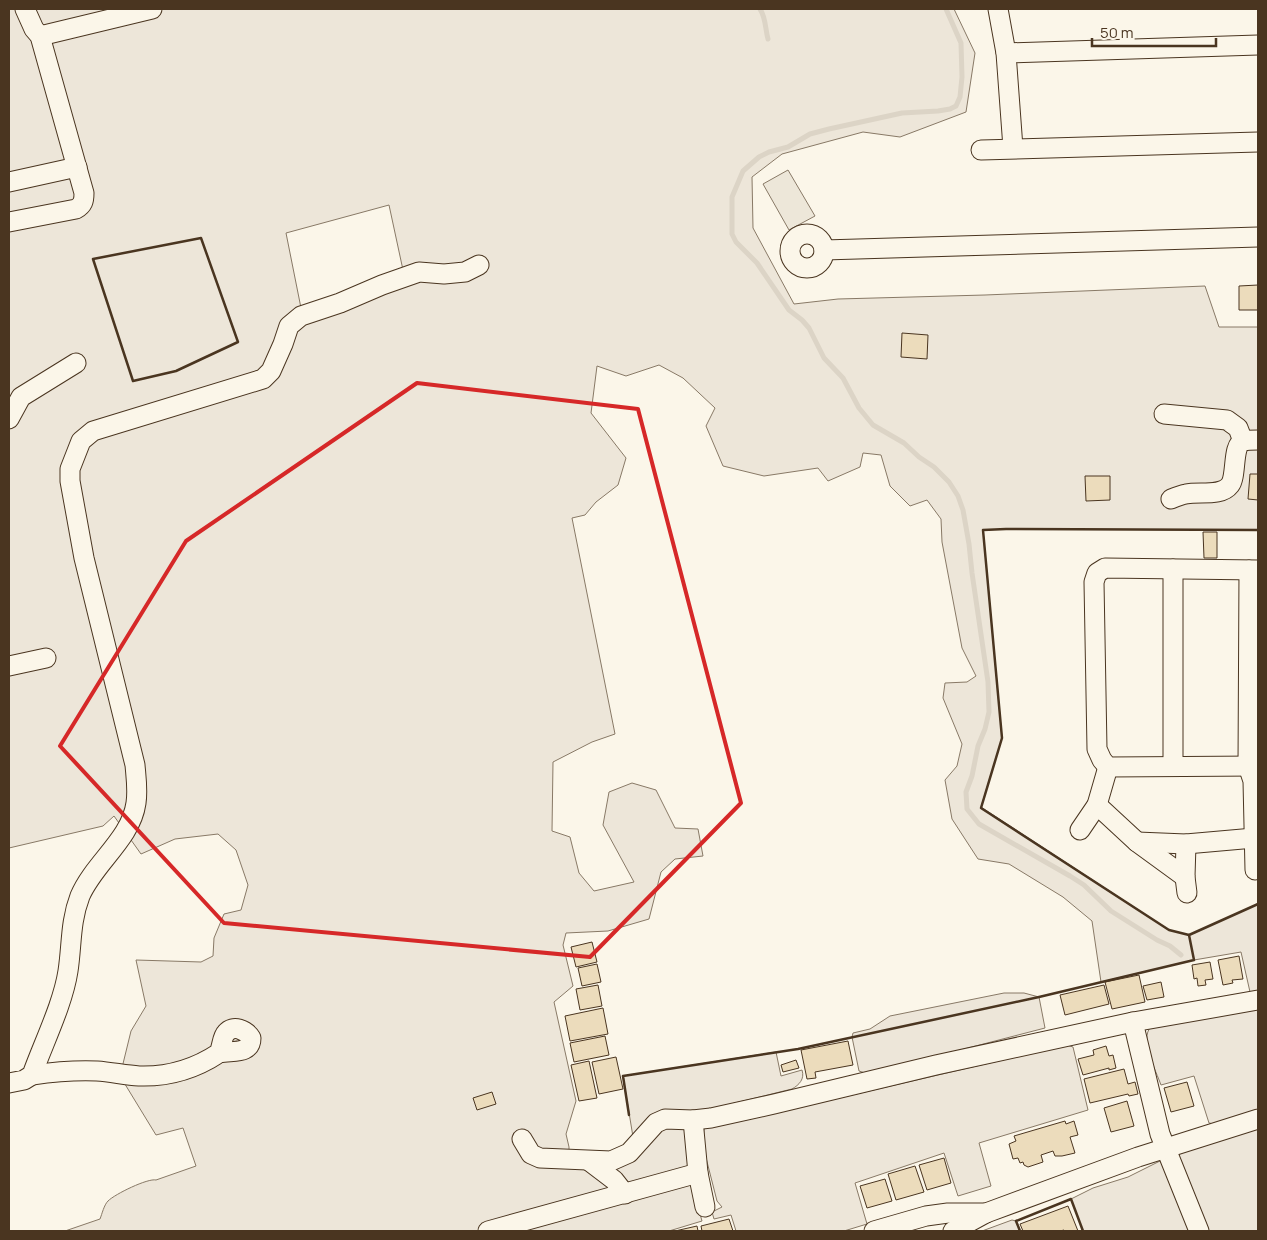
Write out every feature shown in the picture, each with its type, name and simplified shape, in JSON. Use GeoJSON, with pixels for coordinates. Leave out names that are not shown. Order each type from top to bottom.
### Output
{"type":"FeatureCollection","features":[{"type":"Feature","properties":{"kind":"street"},"geometry":{"type":"LineString","coordinates":[[9,222],[76,209],[84,200],[84,193],[40,36],[34,29],[26,9]]}},
{"type":"Feature","properties":{"kind":"street"},"geometry":{"type":"LineString","coordinates":[[40,36],[152,9]]}},
{"type":"Feature","properties":{"kind":"street"},"geometry":{"type":"LineString","coordinates":[[998,9],[1006,53],[1013,148]]}},
{"type":"Feature","properties":{"kind":"street"},"geometry":{"type":"LineString","coordinates":[[1006,53],[1258,44]]}},
{"type":"Feature","properties":{"kind":"street"},"geometry":{"type":"LineString","coordinates":[[981,150],[1258,142]]}},
{"type":"Feature","properties":{"kind":"street"},"geometry":{"type":"LineString","coordinates":[[9,182],[77,167]]}},
{"type":"Feature","properties":{"kind":"street"},"geometry":{"type":"LineString","coordinates":[[824,250],[1258,237]]}},
{"type":"Feature","properties":{"kind":"street"},"geometry":{"type":"LineString","coordinates":[[32,1075],[63,994],[68,971],[72,930],[80,896],[93,872],[120,840],[136,804],[137,781],[135,765],[84,558],[70,481],[70,469],[81,441],[93,430],[263,379],[271,372],[289,326],[301,316],[340,303],[418,272],[465,272],[479,265]]}},
{"type":"Feature","properties":{"kind":"street"},"geometry":{"type":"LineString","coordinates":[[9,419],[21,397],[76,363]]}},
{"type":"Feature","properties":{"kind":"street"},"geometry":{"type":"LineString","coordinates":[[1164,414],[1227,420],[1251,440]]}},
{"type":"Feature","properties":{"kind":"street"},"geometry":{"type":"LineString","coordinates":[[1171,499],[1184,494],[1217,492],[1226,489],[1231,484],[1239,443],[1251,440]]}},
{"type":"Feature","properties":{"kind":"street"},"geometry":{"type":"LineString","coordinates":[[1108,767],[1097,749],[1094,582],[1097,573],[1105,568],[1254,570],[1254,870]]}},
{"type":"Feature","properties":{"kind":"street"},"geometry":{"type":"LineString","coordinates":[[1173,569],[1173,766]]}},
{"type":"Feature","properties":{"kind":"street"},"geometry":{"type":"LineString","coordinates":[[9,666],[46,658]]}},
{"type":"Feature","properties":{"kind":"street"},"geometry":{"type":"LineString","coordinates":[[1108,767],[1253,766]]}},
{"type":"Feature","properties":{"kind":"street"},"geometry":{"type":"LineString","coordinates":[[1080,830],[1097,805],[1108,767]]}},
{"type":"Feature","properties":{"kind":"street"},"geometry":{"type":"LineString","coordinates":[[1097,805],[1186,885],[1186,844]]}},
{"type":"Feature","properties":{"kind":"street"},"geometry":{"type":"LineString","coordinates":[[1137,842],[1186,844],[1254,838]]}},
{"type":"Feature","properties":{"kind":"street"},"geometry":{"type":"LineString","coordinates":[[522,1140],[531,1154],[540,1158],[611,1161],[624,1156],[660,1121],[670,1118],[693,1120],[774,1104],[936,1065],[1133,1022],[1258,1000]]}},
{"type":"Feature","properties":{"kind":"street"},"geometry":{"type":"LineString","coordinates":[[1133,1022],[1160,1134],[1199,1231]]}},
{"type":"Feature","properties":{"kind":"street"},"geometry":{"type":"LineString","coordinates":[[9,1083],[24,1080],[32,1075],[78,1071],[100,1071],[139,1076],[172,1075],[219,1053]]}},
{"type":"Feature","properties":{"kind":"street"},"geometry":{"type":"LineString","coordinates":[[953,1231],[986,1212],[1165,1148],[1258,1119]]}},
{"type":"Feature","properties":{"kind":"street"},"geometry":{"type":"LineString","coordinates":[[693,1120],[698,1173],[705,1206]]}},
{"type":"Feature","properties":{"kind":"street"},"geometry":{"type":"LineString","coordinates":[[589,1160],[614,1180],[625,1194]]}},
{"type":"Feature","properties":{"kind":"street"},"geometry":{"type":"LineString","coordinates":[[488,1231],[698,1173]]}},
{"type":"Feature","properties":{"kind":"street"},"geometry":{"type":"LineString","coordinates":[[874,1231],[926,1216],[948,1213],[986,1212]]}},
{"type":"Feature","properties":{"kind":"highlighted area"},"geometry":{"type":"Polygon","coordinates":[[[417,383],[638,409],[741,803],[590,957],[224,923],[60,746],[186,541],[417,383]]]}},
{"type":"Feature","properties":{"kind":"shaded area"},"geometry":{"type":"Polygon","coordinates":[[[9,9],[954,9],[975,53],[966,112],[900,137],[863,132],[782,154],[752,177],[753,228],[794,304],[838,299],[1205,286],[1219,327],[1258,327],[1258,530],[983,530],[1002,738],[981,807],[1169,930],[1189,935],[1258,904],[1258,991],[1250,992],[1241,952],[1194,960],[1101,982],[1092,921],[1063,897],[1009,864],[978,859],[952,819],[945,780],[957,766],[962,744],[943,698],[945,683],[967,682],[976,676],[962,648],[942,542],[941,519],[927,500],[910,506],[890,486],[881,455],[863,453],[860,467],[828,481],[818,468],[764,476],[723,466],[706,426],[715,408],[683,378],[659,365],[626,376],[597,366],[591,413],[626,458],[618,485],[596,502],[585,515],[572,518],[615,734],[592,742],[553,762],[552,831],[570,837],[579,873],[594,891],[634,882],[603,825],[609,792],[632,783],[656,790],[675,828],[698,829],[703,856],[675,859],[661,872],[649,919],[608,931],[566,933],[563,945],[573,986],[554,1002],[576,1101],[566,1134],[569,1151],[527,1154],[584,1163],[613,1185],[691,1182],[702,1221],[669,1231],[65,1231],[100,1219],[108,1201],[124,1191],[146,1181],[156,1180],[196,1166],[183,1128],[156,1135],[120,1076],[131,1031],[146,1006],[136,960],[201,962],[213,956],[214,938],[224,914],[241,910],[248,885],[236,850],[218,834],[175,839],[141,854],[114,816],[103,826],[9,848],[9,9]],[[389,205],[286,233],[301,308],[406,284],[389,205]]]}},
{"type":"Feature","properties":{"kind":"shaded area"},"geometry":{"type":"Polygon","coordinates":[[[788,170],[815,216],[789,230],[763,184],[788,170]]]}},
{"type":"Feature","properties":{"kind":"shaded area"},"geometry":{"type":"Polygon","coordinates":[[[1004,993],[1024,993],[1039,997],[1045,1028],[868,1074],[859,1071],[852,1037],[853,1033],[870,1029],[890,1016],[1004,993]]]}},
{"type":"Feature","properties":{"kind":"shaded area"},"geometry":{"type":"Polygon","coordinates":[[[1258,1008],[1258,1111],[1214,1124],[1209,1123],[1194,1076],[1161,1085],[1150,1055],[1147,1039],[1148,1032],[1151,1027],[1258,1008]]]}},
{"type":"Feature","properties":{"kind":"shaded area"},"geometry":{"type":"Polygon","coordinates":[[[1067,1045],[1073,1047],[1088,1110],[979,1143],[991,1186],[958,1196],[944,1153],[855,1183],[867,1224],[844,1231],[736,1231],[731,1215],[714,1219],[712,1212],[722,1207],[717,1201],[703,1146],[704,1128],[1067,1045]]]}},
{"type":"Feature","properties":{"kind":"shaded area"},"geometry":{"type":"Polygon","coordinates":[[[776,1052],[781,1076],[802,1070],[802,1079],[792,1089],[690,1114],[634,1143],[623,1076],[776,1052]]]}},
{"type":"Feature","properties":{"kind":"shaded area"},"geometry":{"type":"Polygon","coordinates":[[[674,1123],[686,1130],[690,1167],[625,1188],[602,1163],[674,1123]]]}},
{"type":"Feature","properties":{"kind":"shaded area"},"geometry":{"type":"Polygon","coordinates":[[[1258,1127],[1258,1231],[1205,1231],[1177,1157],[1178,1154],[1258,1127]]]}},
{"type":"Feature","properties":{"kind":"shaded area"},"geometry":{"type":"Polygon","coordinates":[[[1163,1161],[1194,1231],[1083,1231],[1071,1199],[1093,1188],[1128,1177],[1163,1161]]]}},
{"type":"Feature","properties":{"kind":"shaded area"},"geometry":{"type":"Polygon","coordinates":[[[1012,1220],[1016,1221],[1020,1231],[982,1231],[1012,1220]]]}},
{"type":"Feature","properties":{"kind":"building"},"geometry":{"type":"Polygon","coordinates":[[[1258,285],[1258,310],[1239,310],[1239,286],[1258,285]]]}},
{"type":"Feature","properties":{"kind":"building"},"geometry":{"type":"Polygon","coordinates":[[[902,333],[928,335],[927,359],[901,357],[902,333]]]}},
{"type":"Feature","properties":{"kind":"building"},"geometry":{"type":"Polygon","coordinates":[[[1250,474],[1258,474],[1258,500],[1248,499],[1250,474]]]}},
{"type":"Feature","properties":{"kind":"building"},"geometry":{"type":"Polygon","coordinates":[[[1085,476],[1110,476],[1110,500],[1086,501],[1085,476]]]}},
{"type":"Feature","properties":{"kind":"building"},"geometry":{"type":"Polygon","coordinates":[[[1203,532],[1217,532],[1217,558],[1204,558],[1203,532]]]}},
{"type":"Feature","properties":{"kind":"building"},"geometry":{"type":"Polygon","coordinates":[[[592,942],[597,962],[576,967],[571,947],[592,942]]]}},
{"type":"Feature","properties":{"kind":"building"},"geometry":{"type":"Polygon","coordinates":[[[1239,956],[1243,979],[1232,980],[1233,983],[1223,985],[1218,960],[1239,956]]]}},
{"type":"Feature","properties":{"kind":"building"},"geometry":{"type":"Polygon","coordinates":[[[1210,962],[1213,979],[1205,980],[1206,985],[1198,986],[1197,978],[1194,979],[1192,965],[1210,962]]]}},
{"type":"Feature","properties":{"kind":"building"},"geometry":{"type":"Polygon","coordinates":[[[597,964],[601,982],[582,986],[578,968],[597,964]]]}},
{"type":"Feature","properties":{"kind":"building"},"geometry":{"type":"Polygon","coordinates":[[[1139,975],[1145,1002],[1112,1009],[1105,982],[1139,975]]]}},
{"type":"Feature","properties":{"kind":"building"},"geometry":{"type":"Polygon","coordinates":[[[1161,982],[1164,997],[1147,1000],[1143,986],[1161,982]]]}},
{"type":"Feature","properties":{"kind":"building"},"geometry":{"type":"Polygon","coordinates":[[[598,985],[602,1006],[580,1010],[576,989],[598,985]]]}},
{"type":"Feature","properties":{"kind":"building"},"geometry":{"type":"Polygon","coordinates":[[[1104,985],[1109,1004],[1065,1015],[1060,995],[1104,985]]]}},
{"type":"Feature","properties":{"kind":"building"},"geometry":{"type":"Polygon","coordinates":[[[603,1008],[608,1034],[570,1041],[565,1016],[603,1008]]]}},
{"type":"Feature","properties":{"kind":"building"},"geometry":{"type":"Polygon","coordinates":[[[605,1036],[609,1055],[574,1062],[570,1043],[605,1036]]]}},
{"type":"Feature","properties":{"kind":"building"},"geometry":{"type":"Polygon","coordinates":[[[848,1041],[853,1065],[815,1072],[816,1078],[807,1079],[801,1050],[848,1041]]]}},
{"type":"Feature","properties":{"kind":"building"},"geometry":{"type":"Polygon","coordinates":[[[1106,1046],[1109,1056],[1113,1055],[1116,1068],[1083,1075],[1078,1059],[1094,1055],[1093,1050],[1106,1046]]]}},
{"type":"Feature","properties":{"kind":"building"},"geometry":{"type":"Polygon","coordinates":[[[616,1057],[623,1089],[599,1094],[592,1062],[616,1057]]]}},
{"type":"Feature","properties":{"kind":"building"},"geometry":{"type":"Polygon","coordinates":[[[796,1060],[799,1068],[783,1072],[781,1065],[796,1060]]]}},
{"type":"Feature","properties":{"kind":"building"},"geometry":{"type":"Polygon","coordinates":[[[589,1061],[597,1098],[579,1101],[571,1065],[589,1061]]]}},
{"type":"Feature","properties":{"kind":"building"},"geometry":{"type":"Polygon","coordinates":[[[1124,1069],[1128,1084],[1135,1082],[1138,1094],[1129,1096],[1128,1094],[1090,1103],[1084,1079],[1124,1069]]]}},
{"type":"Feature","properties":{"kind":"building"},"geometry":{"type":"Polygon","coordinates":[[[1187,1082],[1194,1106],[1171,1112],[1164,1088],[1187,1082]]]}},
{"type":"Feature","properties":{"kind":"building"},"geometry":{"type":"Polygon","coordinates":[[[492,1092],[496,1104],[477,1110],[473,1098],[492,1092]]]}},
{"type":"Feature","properties":{"kind":"building"},"geometry":{"type":"Polygon","coordinates":[[[1127,1101],[1134,1126],[1111,1132],[1104,1108],[1127,1101]]]}},
{"type":"Feature","properties":{"kind":"building"},"geometry":{"type":"Polygon","coordinates":[[[1065,1121],[1066,1124],[1074,1121],[1078,1135],[1070,1137],[1075,1153],[1055,1156],[1053,1151],[1041,1155],[1043,1162],[1028,1167],[1023,1162],[1020,1163],[1018,1158],[1013,1159],[1009,1144],[1016,1141],[1014,1136],[1065,1121]]]}},
{"type":"Feature","properties":{"kind":"building"},"geometry":{"type":"Polygon","coordinates":[[[944,1158],[951,1183],[927,1190],[919,1165],[944,1158]]]}},
{"type":"Feature","properties":{"kind":"building"},"geometry":{"type":"Polygon","coordinates":[[[915,1166],[924,1192],[896,1200],[888,1174],[915,1166]]]}},
{"type":"Feature","properties":{"kind":"building"},"geometry":{"type":"Polygon","coordinates":[[[885,1179],[892,1201],[867,1208],[860,1186],[885,1179]]]}},
{"type":"Feature","properties":{"kind":"building"},"geometry":{"type":"Polygon","coordinates":[[[1068,1206],[1078,1231],[1023,1231],[1020,1224],[1068,1206]]]}},
{"type":"Feature","properties":{"kind":"building"},"geometry":{"type":"Polygon","coordinates":[[[729,1219],[733,1231],[702,1231],[701,1226],[729,1219]]]}},
{"type":"Feature","properties":{"kind":"building"},"geometry":{"type":"Polygon","coordinates":[[[697,1226],[698,1231],[675,1231],[697,1226]]]}},
{"type":"Feature","properties":{"kind":"waterway"},"geometry":{"type":"LineString","coordinates":[[760,9],[768,39]]}},
{"type":"Feature","properties":{"kind":"waterway"},"geometry":{"type":"LineString","coordinates":[[946,9],[961,43],[962,77],[960,97],[956,106],[938,111],[902,113],[829,129],[810,134],[788,147],[759,157],[743,171],[732,197],[732,234],[736,242],[757,263],[789,310],[809,328],[824,358],[843,378],[859,408],[873,425],[904,443],[919,457],[934,467],[949,482],[958,496],[963,510],[969,544],[988,682],[989,712],[966,792],[967,809],[979,824],[1084,885],[1111,911],[1170,946],[1181,955]]}},
{"type":"Feature","properties":{"kind":"wall"},"geometry":{"type":"LineString","coordinates":[[201,238],[238,342],[176,371],[133,381],[93,259],[201,238]]}},
{"type":"Feature","properties":{"kind":"wall"},"geometry":{"type":"LineString","coordinates":[[1189,935],[1169,930],[981,808],[1002,738],[983,530],[1258,530]]}},
{"type":"Feature","properties":{"kind":"wall"},"geometry":{"type":"LineString","coordinates":[[629,1115],[623,1076],[798,1049],[1039,997],[1194,960],[1189,935],[1258,904]]}},
{"type":"Feature","properties":{"kind":"wall"},"geometry":{"type":"LineString","coordinates":[[1020,1231],[1016,1221],[1071,1199],[1083,1231]]}}]}
